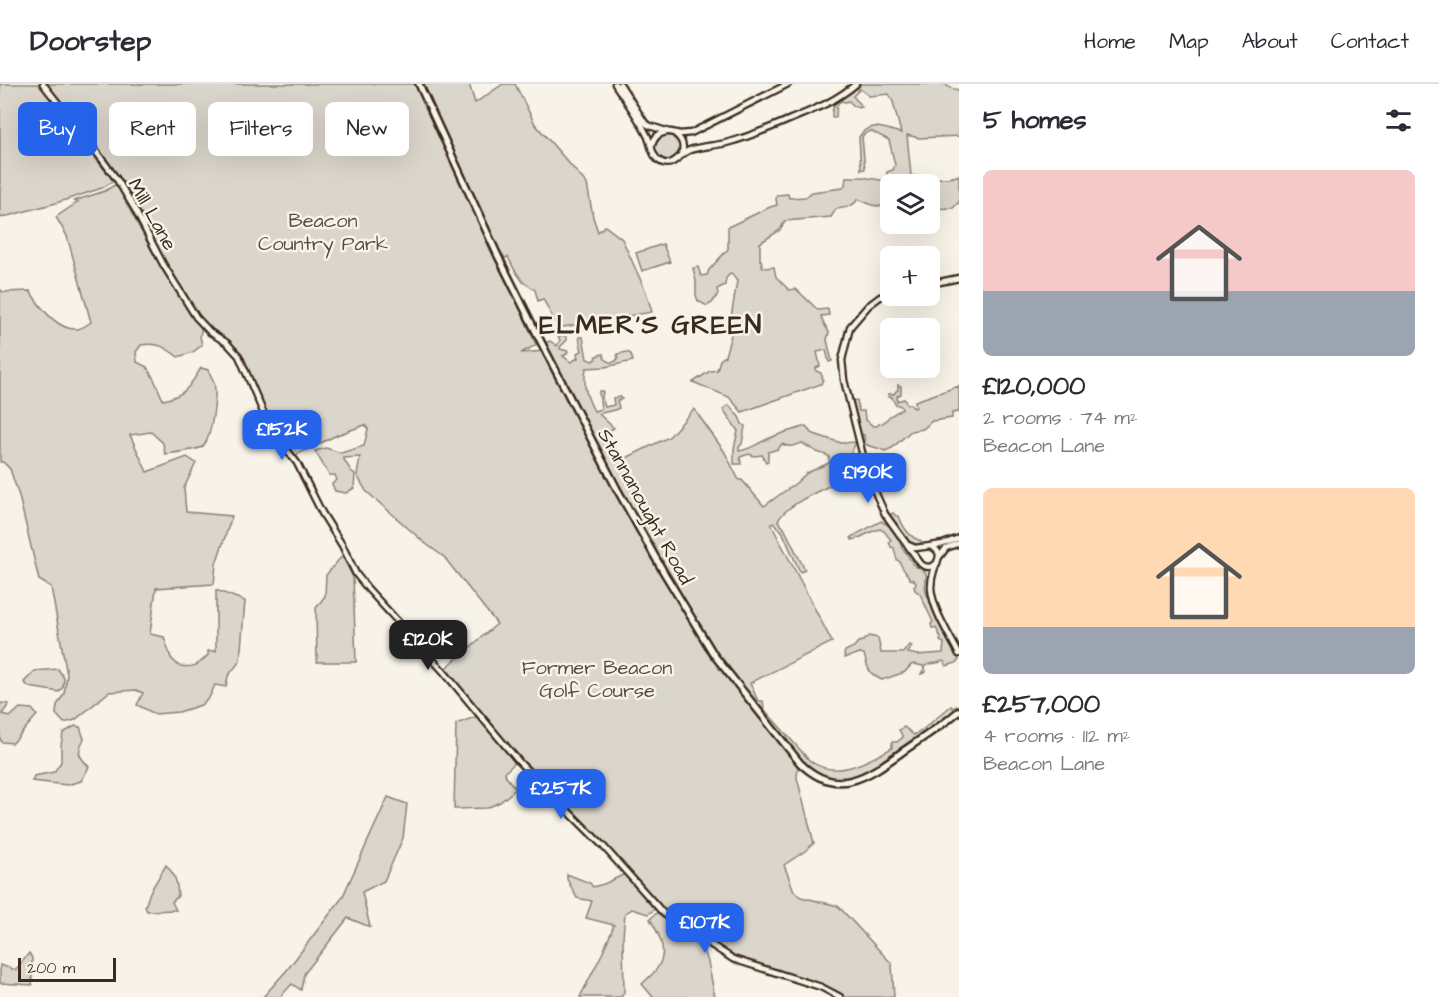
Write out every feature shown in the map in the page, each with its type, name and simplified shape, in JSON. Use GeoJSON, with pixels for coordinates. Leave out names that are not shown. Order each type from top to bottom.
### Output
{"type":"FeatureCollection","features":[{"type":"Feature","properties":{"kind":"main road","name":"Stannanought Road"},"geometry":{"type":"LineString","coordinates":[[419,86],[545,351],[663,571],[714,655],[807,770],[821,778],[835,782],[843,783],[858,779],[875,771],[959,711]]}},
{"type":"Feature","properties":{"kind":"main road","name":"Stannanought Road"},"geometry":{"type":"LineString","coordinates":[[948,720],[959,716]]}},
{"type":"Feature","properties":{"kind":"street","name":"Mill Lane"},"geometry":{"type":"LineString","coordinates":[[43,84],[118,181],[163,264],[196,317],[239,356],[266,419],[297,463],[353,567],[362,582],[396,621],[441,668],[535,779],[604,847],[664,914],[732,959],[821,987],[840,997]]}},
{"type":"Feature","properties":{"kind":"street"},"geometry":{"type":"LineString","coordinates":[[615,84],[643,128],[655,157],[665,163],[673,162],[690,150],[735,141],[778,125],[829,103],[842,96],[855,84]]}},
{"type":"Feature","properties":{"kind":"street"},"geometry":{"type":"LineString","coordinates":[[620,84],[645,123],[676,134],[683,147],[680,156]]}},
{"type":"Feature","properties":{"kind":"street"},"geometry":{"type":"LineString","coordinates":[[652,148],[652,143],[661,133],[691,133],[788,84]]}},
{"type":"Feature","properties":{"kind":"street"},"geometry":{"type":"LineString","coordinates":[[940,282],[959,278]]}},
{"type":"Feature","properties":{"kind":"street"},"geometry":{"type":"LineString","coordinates":[[880,298],[858,316],[850,327],[842,360],[844,380],[868,476],[885,514],[919,561],[927,567],[932,577]]}},
{"type":"Feature","properties":{"kind":"street"},"geometry":{"type":"LineString","coordinates":[[908,545],[915,548],[924,547],[943,544],[959,538]]}},
{"type":"Feature","properties":{"kind":"street"},"geometry":{"type":"LineString","coordinates":[[958,652],[935,606],[932,577],[939,557],[946,548],[959,543]]}},
{"type":"Feature","properties":{"kind":"street"},"geometry":{"type":"LineString","coordinates":[[931,546],[937,550],[939,557]]}},
{"type":"Feature","properties":{"kind":"street"},"geometry":{"type":"LineString","coordinates":[[919,561],[919,551],[924,547]]}},
{"type":"Feature","properties":{"kind":"street"},"geometry":{"type":"LineString","coordinates":[[927,567],[937,563]]}},
{"type":"Feature","properties":{"kind":"green space"},"geometry":{"type":"Polygon","coordinates":[[[0,84],[40,84],[54,102],[18,102],[18,156],[94,156],[114,181],[102,188],[56,203],[0,218],[0,84]]]}},
{"type":"Feature","properties":{"kind":"green space"},"geometry":{"type":"Polygon","coordinates":[[[43,84],[418,84],[498,256],[536,345],[521,353],[545,351],[545,343],[550,341],[557,346],[560,340],[558,336],[565,335],[567,340],[560,349],[568,351],[563,356],[571,362],[578,358],[577,353],[582,351],[579,337],[583,337],[587,359],[593,361],[596,356],[603,354],[605,359],[611,363],[618,358],[617,354],[627,352],[631,354],[633,361],[605,367],[586,368],[585,374],[586,391],[594,411],[601,409],[599,391],[603,391],[602,398],[605,407],[614,405],[613,398],[621,397],[622,399],[617,401],[619,408],[599,414],[614,428],[608,431],[608,435],[620,461],[669,437],[694,409],[724,451],[739,480],[742,480],[764,506],[807,473],[829,463],[829,456],[802,443],[792,446],[782,444],[778,449],[768,452],[766,462],[762,455],[749,454],[740,457],[741,464],[734,464],[734,448],[738,431],[723,409],[729,405],[745,426],[739,451],[806,426],[811,433],[841,443],[856,442],[848,460],[852,468],[862,471],[859,475],[851,472],[848,477],[798,502],[789,508],[778,521],[784,528],[805,570],[800,572],[782,531],[774,523],[771,524],[832,642],[750,683],[758,701],[763,701],[764,709],[810,761],[831,769],[851,767],[872,759],[892,748],[892,742],[897,742],[903,737],[899,730],[904,727],[914,735],[951,706],[953,708],[959,705],[959,708],[896,754],[859,777],[830,780],[805,767],[719,662],[741,694],[798,764],[797,778],[814,843],[784,865],[794,891],[801,897],[838,906],[892,964],[894,997],[840,997],[821,987],[733,959],[700,938],[708,962],[715,997],[653,997],[642,984],[656,970],[662,959],[661,941],[650,919],[659,911],[658,907],[648,914],[632,909],[625,913],[624,993],[621,997],[580,997],[614,925],[586,918],[592,901],[577,898],[567,879],[567,874],[590,883],[593,887],[625,874],[647,896],[483,722],[516,762],[505,772],[506,777],[516,789],[500,802],[487,808],[454,809],[456,724],[478,716],[441,672],[497,624],[444,557],[366,491],[357,475],[360,457],[343,458],[355,474],[354,488],[346,493],[335,491],[332,484],[337,480],[335,475],[329,475],[315,451],[326,448],[341,453],[364,446],[368,429],[365,425],[337,435],[293,457],[274,433],[239,356],[196,317],[118,181],[97,154],[97,102],[57,102],[43,84]]]}},
{"type":"Feature","properties":{"kind":"green space"},"geometry":{"type":"Polygon","coordinates":[[[424,84],[469,84],[475,103],[503,84],[515,84],[535,124],[587,184],[598,232],[605,226],[622,239],[646,292],[652,312],[558,328],[543,299],[538,301],[535,290],[523,282],[508,257],[505,258],[500,251],[467,185],[424,84]]]}},
{"type":"Feature","properties":{"kind":"green space"},"geometry":{"type":"Polygon","coordinates":[[[860,84],[945,84],[959,90],[959,136],[919,138],[907,135],[911,174],[887,174],[893,170],[895,165],[889,140],[871,131],[862,137],[865,169],[861,170],[859,137],[863,132],[872,127],[878,127],[901,133],[889,94],[869,96],[860,89],[853,96],[862,107],[858,108],[849,101],[841,101],[837,106],[836,117],[832,117],[833,107],[839,99],[855,87],[858,88],[860,84]]]}},
{"type":"Feature","properties":{"kind":"green space"},"geometry":{"type":"Polygon","coordinates":[[[667,135],[676,139],[680,148],[676,157],[667,161],[658,157],[654,148],[658,139],[667,135]]]}},
{"type":"Feature","properties":{"kind":"green space"},"geometry":{"type":"Polygon","coordinates":[[[959,175],[959,202],[953,208],[940,209],[940,178],[959,175]]]}},
{"type":"Feature","properties":{"kind":"green space"},"geometry":{"type":"Polygon","coordinates":[[[846,177],[880,180],[880,206],[858,199],[846,208],[836,209],[831,217],[785,221],[780,230],[760,243],[760,260],[763,268],[774,267],[776,277],[789,290],[796,289],[818,310],[828,309],[829,315],[821,316],[829,332],[827,340],[832,361],[829,362],[826,350],[817,352],[820,366],[816,368],[816,371],[821,373],[823,379],[821,384],[742,412],[729,397],[693,382],[710,371],[717,370],[720,360],[725,356],[731,335],[730,324],[737,281],[731,273],[726,278],[725,285],[717,289],[718,294],[712,303],[707,306],[698,301],[693,268],[698,267],[701,276],[707,275],[728,249],[728,227],[777,205],[777,195],[788,194],[789,198],[806,197],[812,192],[843,188],[846,177]]]}},
{"type":"Feature","properties":{"kind":"green space"},"geometry":{"type":"Polygon","coordinates":[[[116,184],[151,249],[194,318],[202,326],[200,336],[202,345],[193,352],[178,357],[161,346],[141,345],[136,352],[137,362],[147,367],[163,400],[182,393],[201,368],[208,370],[214,381],[215,389],[209,436],[202,447],[165,454],[163,443],[151,432],[130,435],[147,472],[187,457],[196,463],[184,488],[186,512],[232,516],[216,564],[214,584],[156,588],[150,634],[164,637],[171,658],[179,666],[188,667],[198,664],[208,655],[208,651],[216,651],[216,590],[245,601],[240,661],[228,676],[226,687],[215,685],[209,698],[201,705],[179,712],[155,714],[137,705],[143,693],[136,690],[109,692],[75,720],[64,723],[56,714],[57,705],[64,694],[67,675],[51,587],[39,580],[19,496],[10,469],[0,462],[0,289],[3,292],[30,291],[50,317],[70,329],[78,329],[91,322],[67,236],[56,217],[78,202],[74,201],[105,191],[116,184]]]}},
{"type":"Feature","properties":{"kind":"green space"},"geometry":{"type":"Polygon","coordinates":[[[663,244],[670,262],[642,271],[636,253],[663,244]]]}},
{"type":"Feature","properties":{"kind":"green space"},"geometry":{"type":"Polygon","coordinates":[[[898,385],[901,386],[901,394],[897,396],[897,401],[904,399],[914,408],[916,407],[915,401],[959,386],[959,412],[952,413],[952,418],[932,421],[923,429],[911,431],[892,448],[885,451],[865,444],[864,435],[859,434],[851,401],[857,400],[859,411],[864,411],[865,419],[873,426],[877,426],[902,409],[901,406],[895,404],[892,397],[888,397],[888,394],[894,394],[898,390],[898,385]]]}},
{"type":"Feature","properties":{"kind":"green space"},"geometry":{"type":"Polygon","coordinates":[[[893,513],[899,516],[910,534],[921,541],[921,546],[909,544],[890,517],[893,513]]]}},
{"type":"Feature","properties":{"kind":"green space"},"geometry":{"type":"Polygon","coordinates":[[[881,521],[890,526],[900,540],[902,548],[913,561],[912,564],[920,567],[926,574],[926,594],[959,660],[956,663],[946,666],[942,661],[929,664],[925,666],[926,672],[921,674],[923,666],[914,664],[905,672],[882,680],[867,667],[864,654],[860,653],[845,658],[845,651],[869,636],[878,638],[881,653],[903,653],[909,645],[912,646],[908,653],[917,655],[943,653],[944,643],[940,641],[941,638],[936,628],[932,628],[933,622],[920,594],[915,590],[916,584],[897,560],[894,548],[889,542],[891,540],[884,531],[876,530],[852,540],[851,537],[881,521]]]}},
{"type":"Feature","properties":{"kind":"green space"},"geometry":{"type":"Polygon","coordinates":[[[342,556],[353,577],[356,662],[317,662],[316,608],[325,596],[326,575],[342,556]]]}},
{"type":"Feature","properties":{"kind":"green space"},"geometry":{"type":"Polygon","coordinates":[[[58,669],[64,678],[63,687],[59,692],[29,687],[24,682],[35,671],[58,669]]]}},
{"type":"Feature","properties":{"kind":"green space"},"geometry":{"type":"Polygon","coordinates":[[[0,703],[9,704],[2,714],[10,717],[20,708],[32,709],[37,715],[13,743],[2,742],[0,739],[0,703]]]}},
{"type":"Feature","properties":{"kind":"green space"},"geometry":{"type":"Polygon","coordinates":[[[75,726],[80,727],[84,739],[80,754],[89,767],[81,781],[67,785],[32,781],[34,776],[54,772],[61,762],[63,733],[75,726]]]}},
{"type":"Feature","properties":{"kind":"green space"},"geometry":{"type":"Polygon","coordinates":[[[388,797],[407,804],[403,838],[384,881],[362,892],[370,927],[348,918],[304,974],[301,990],[292,984],[280,997],[263,997],[287,970],[342,898],[388,797]]]}},
{"type":"Feature","properties":{"kind":"green space"},"geometry":{"type":"Polygon","coordinates":[[[166,865],[176,883],[178,896],[172,902],[176,910],[147,911],[145,907],[150,892],[166,865]]]}},
{"type":"Feature","properties":{"kind":"green space"},"geometry":{"type":"Polygon","coordinates":[[[29,953],[32,958],[32,985],[0,983],[0,965],[16,970],[29,953]]]}},
{"type":"Feature","properties":{"kind":"district","name":"ELMER'S GREEN"},"geometry":{"type":"Point","coordinates":[651,324]}},
{"type":"Feature","properties":{"kind":"park label","name":"Beacon Country Park"},"geometry":{"type":"Point","coordinates":[323,232]}},
{"type":"Feature","properties":{"kind":"park label","name":"Former Beacon Golf Course"},"geometry":{"type":"Point","coordinates":[597,678]}}]}
